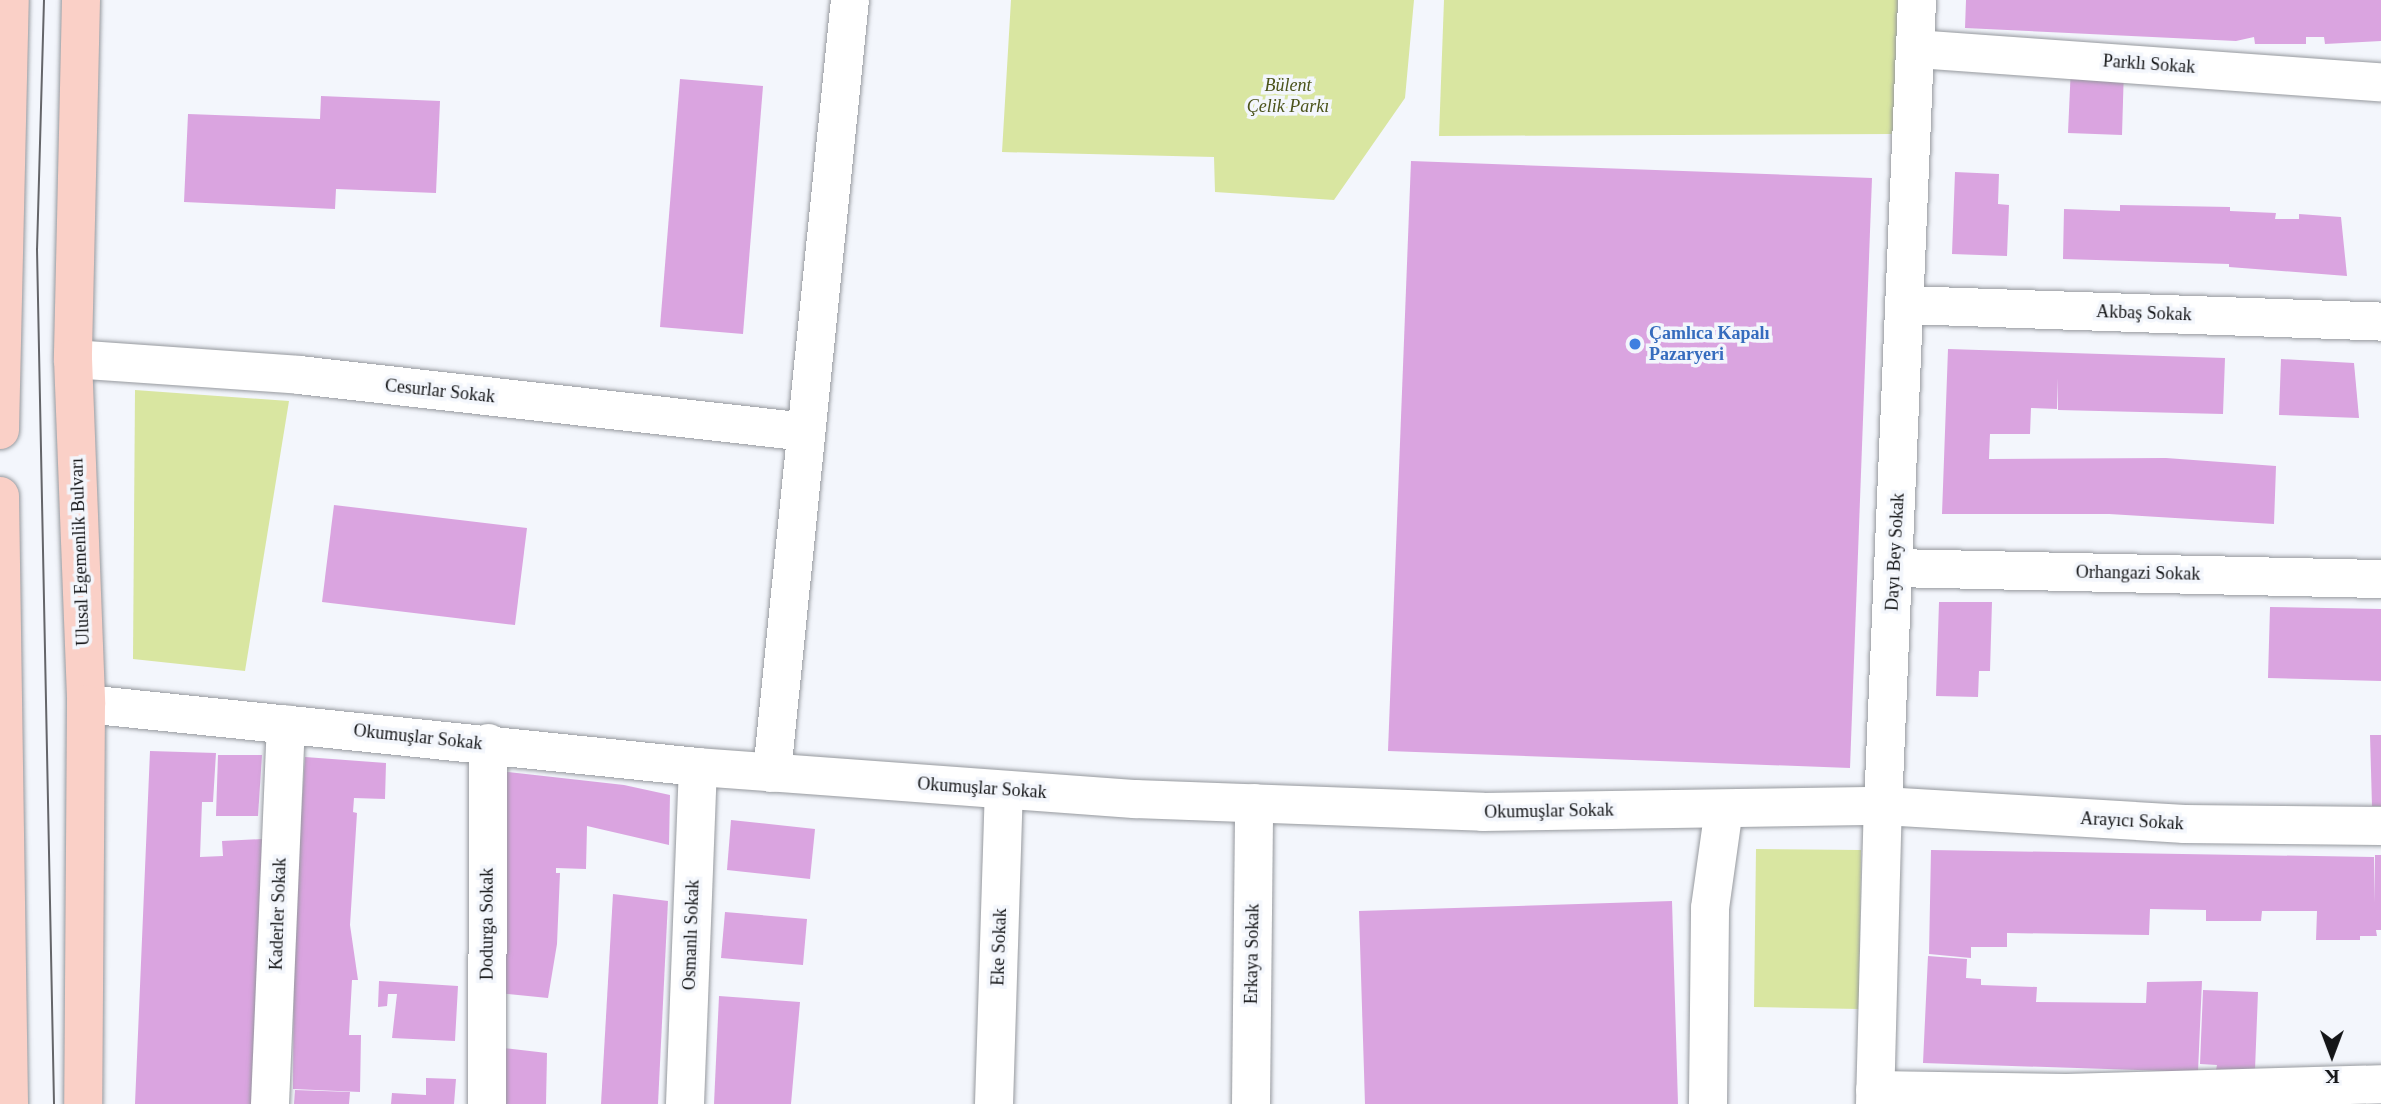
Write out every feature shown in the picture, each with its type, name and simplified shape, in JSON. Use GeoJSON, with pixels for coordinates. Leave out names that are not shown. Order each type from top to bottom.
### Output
{"type":"FeatureCollection","features":[{"type":"Feature","properties":{"kind":"main road"},"geometry":{"type":"LineString","coordinates":[[0,430],[10,0]]}},
{"type":"Feature","properties":{"kind":"main road","name":"Ulusal Egemenlik Bulvarı"},"geometry":{"type":"LineString","coordinates":[[81,0],[73,359],[86,704],[83,1104]]}},
{"type":"Feature","properties":{"kind":"main road"},"geometry":{"type":"LineString","coordinates":[[0,496],[2,789],[9,1104]]}},
{"type":"Feature","properties":{"kind":"street"},"geometry":{"type":"LineString","coordinates":[[772,773],[850,0]]}},
{"type":"Feature","properties":{"kind":"street","name":"Dayı Bey Sokak"},"geometry":{"type":"LineString","coordinates":[[1875,1097],[1882,806],[1906,305],[1917,0]]}},
{"type":"Feature","properties":{"kind":"street","name":"Parklı Sokak"},"geometry":{"type":"LineString","coordinates":[[1916,49],[2381,82]]}},
{"type":"Feature","properties":{"kind":"street","name":"Akbaş Sokak"},"geometry":{"type":"LineString","coordinates":[[1906,305],[2381,322]]}},
{"type":"Feature","properties":{"kind":"street","name":"Cesurlar Sokak"},"geometry":{"type":"LineString","coordinates":[[73,359],[299,375],[806,432]]}},
{"type":"Feature","properties":{"kind":"street","name":"Orhangazi Sokak"},"geometry":{"type":"LineString","coordinates":[[1894,568],[2381,579]]}},
{"type":"Feature","properties":{"kind":"street","name":"Okumuşlar Sokak"},"geometry":{"type":"LineString","coordinates":[[86,704],[488,743],[698,767],[1004,790],[1483,812],[1882,806]]}},
{"type":"Feature","properties":{"kind":"street","name":"Kaderler Sokak"},"geometry":{"type":"LineString","coordinates":[[270,1104],[286,724]]}},
{"type":"Feature","properties":{"kind":"street","name":"Dodurga Sokak"},"geometry":{"type":"LineString","coordinates":[[487,1104],[488,743]]}},
{"type":"Feature","properties":{"kind":"street","name":"Osmanlı Sokak"},"geometry":{"type":"LineString","coordinates":[[685,1104],[698,767]]}},
{"type":"Feature","properties":{"kind":"street","name":"Eke Sokak"},"geometry":{"type":"LineString","coordinates":[[994,1104],[1004,790]]}},
{"type":"Feature","properties":{"kind":"street","name":"Erkaya Sokak"},"geometry":{"type":"LineString","coordinates":[[1251,1104],[1254,803]]}},
{"type":"Feature","properties":{"kind":"street","name":"Arayıcı Sokak"},"geometry":{"type":"LineString","coordinates":[[1882,806],[2185,824],[2381,826]]}},
{"type":"Feature","properties":{"kind":"street"},"geometry":{"type":"LineString","coordinates":[[1708,1104],[1710,908],[1724,809]]}},
{"type":"Feature","properties":{"kind":"street"},"geometry":{"type":"LineString","coordinates":[[1875,1097],[2381,1084]]}},
{"type":"Feature","properties":{"kind":"green space","name":"Bülent Çelik Parkı"},"geometry":{"type":"Polygon","coordinates":[[[1011,0],[1414,0],[1405,98],[1334,200],[1215,192],[1214,157],[1002,152],[1011,0]]]}},
{"type":"Feature","properties":{"kind":"green space"},"geometry":{"type":"Polygon","coordinates":[[[1444,0],[1898,0],[1893,134],[1439,136],[1444,0]]]}},
{"type":"Feature","properties":{"kind":"green space"},"geometry":{"type":"Polygon","coordinates":[[[135,390],[289,401],[245,671],[133,659],[135,390]]]}},
{"type":"Feature","properties":{"kind":"green space"},"geometry":{"type":"Polygon","coordinates":[[[1756,849],[1861,850],[1859,1009],[1754,1007],[1756,849]]]}},
{"type":"Feature","properties":{"kind":"building"},"geometry":{"type":"Polygon","coordinates":[[[1966,0],[2381,0],[2381,41],[2325,44],[2324,37],[2306,37],[2306,44],[2255,44],[2254,37],[2236,41],[1965,28],[1966,0]]]}},
{"type":"Feature","properties":{"kind":"building"},"geometry":{"type":"Polygon","coordinates":[[[2071,66],[2124,67],[2122,135],[2068,133],[2071,66]]]}},
{"type":"Feature","properties":{"kind":"building"},"geometry":{"type":"Polygon","coordinates":[[[680,79],[763,86],[743,334],[660,327],[680,79]]]}},
{"type":"Feature","properties":{"kind":"building"},"geometry":{"type":"Polygon","coordinates":[[[321,96],[440,101],[436,193],[336,189],[335,209],[184,202],[188,114],[320,119],[321,96]]]}},
{"type":"Feature","properties":{"kind":"building","name":"Çamlıca Kapalı Pazaryeri"},"geometry":{"type":"Polygon","coordinates":[[[1411,161],[1872,178],[1850,768],[1388,751],[1411,161]]]}},
{"type":"Feature","properties":{"kind":"building"},"geometry":{"type":"Polygon","coordinates":[[[1955,172],[1999,174],[1998,204],[2009,205],[2007,256],[1952,254],[1955,172]]]}},
{"type":"Feature","properties":{"kind":"building"},"geometry":{"type":"Polygon","coordinates":[[[2120,205],[2230,207],[2230,211],[2276,213],[2275,219],[2299,219],[2299,214],[2341,217],[2347,276],[2229,267],[2229,264],[2063,259],[2064,209],[2120,211],[2120,205]]]}},
{"type":"Feature","properties":{"kind":"building"},"geometry":{"type":"Polygon","coordinates":[[[1948,349],[2225,358],[2223,414],[2058,410],[2058,378],[2057,409],[2031,408],[2030,434],[1990,434],[1989,459],[2166,458],[2276,466],[2274,524],[2109,514],[1942,514],[1948,349]]]}},
{"type":"Feature","properties":{"kind":"building"},"geometry":{"type":"Polygon","coordinates":[[[2281,359],[2354,363],[2359,418],[2279,415],[2281,359]]]}},
{"type":"Feature","properties":{"kind":"building"},"geometry":{"type":"Polygon","coordinates":[[[334,505],[527,528],[515,625],[322,602],[334,505]]]}},
{"type":"Feature","properties":{"kind":"building"},"geometry":{"type":"Polygon","coordinates":[[[1939,602],[1992,602],[1990,671],[1979,671],[1978,697],[1936,696],[1939,602]]]}},
{"type":"Feature","properties":{"kind":"building"},"geometry":{"type":"Polygon","coordinates":[[[2270,607],[2381,609],[2381,681],[2268,678],[2270,607]]]}},
{"type":"Feature","properties":{"kind":"building"},"geometry":{"type":"Polygon","coordinates":[[[2370,735],[2381,735],[2381,806],[2372,806],[2370,735]]]}},
{"type":"Feature","properties":{"kind":"building"},"geometry":{"type":"Polygon","coordinates":[[[150,751],[216,753],[213,802],[202,802],[200,857],[223,856],[222,841],[262,839],[252,1104],[135,1104],[150,751]]]}},
{"type":"Feature","properties":{"kind":"building"},"geometry":{"type":"Polygon","coordinates":[[[218,755],[262,755],[258,816],[216,816],[218,755]]]}},
{"type":"Feature","properties":{"kind":"building"},"geometry":{"type":"Polygon","coordinates":[[[305,757],[386,763],[385,799],[354,798],[353,812],[357,813],[350,925],[358,980],[352,980],[349,1035],[361,1035],[360,1092],[293,1089],[294,922],[305,757]]]}},
{"type":"Feature","properties":{"kind":"building"},"geometry":{"type":"Polygon","coordinates":[[[507,772],[624,785],[670,795],[669,845],[587,826],[586,869],[556,868],[556,873],[560,873],[557,944],[548,998],[498,993],[507,772]]]}},
{"type":"Feature","properties":{"kind":"building"},"geometry":{"type":"Polygon","coordinates":[[[731,820],[815,829],[810,879],[727,870],[731,820]]]}},
{"type":"Feature","properties":{"kind":"building"},"geometry":{"type":"Polygon","coordinates":[[[1931,850],[2374,857],[2375,903],[2375,855],[2381,855],[2381,930],[2376,930],[2377,936],[2360,936],[2360,940],[2316,940],[2317,911],[2262,911],[2261,921],[2206,921],[2206,910],[2150,909],[2149,935],[2007,933],[2007,947],[1971,947],[1971,958],[1929,954],[1931,850]]]}},
{"type":"Feature","properties":{"kind":"building"},"geometry":{"type":"Polygon","coordinates":[[[613,894],[668,901],[658,1104],[601,1104],[613,894]]]}},
{"type":"Feature","properties":{"kind":"building"},"geometry":{"type":"Polygon","coordinates":[[[1672,901],[1678,1104],[1365,1104],[1359,911],[1672,901]]]}},
{"type":"Feature","properties":{"kind":"building"},"geometry":{"type":"Polygon","coordinates":[[[725,912],[807,919],[803,965],[721,958],[725,912]]]}},
{"type":"Feature","properties":{"kind":"building"},"geometry":{"type":"Polygon","coordinates":[[[1928,956],[1967,959],[1966,978],[1981,979],[1981,985],[2037,987],[2036,1002],[2146,1003],[2147,982],[2202,981],[2198,1072],[1923,1063],[1928,956]]]}},
{"type":"Feature","properties":{"kind":"building"},"geometry":{"type":"Polygon","coordinates":[[[379,981],[458,986],[455,1041],[392,1038],[397,994],[388,994],[387,1006],[378,1007],[379,981]]]}},
{"type":"Feature","properties":{"kind":"building"},"geometry":{"type":"Polygon","coordinates":[[[2203,990],[2258,992],[2255,1070],[2216,1070],[2217,1065],[2200,1064],[2203,990]]]}},
{"type":"Feature","properties":{"kind":"building"},"geometry":{"type":"Polygon","coordinates":[[[719,996],[800,1002],[791,1104],[714,1104],[719,996]]]}},
{"type":"Feature","properties":{"kind":"building"},"geometry":{"type":"Polygon","coordinates":[[[494,1047],[547,1053],[546,1104],[504,1104],[494,1047]]]}},
{"type":"Feature","properties":{"kind":"building"},"geometry":{"type":"Polygon","coordinates":[[[426,1078],[456,1079],[454,1104],[391,1104],[392,1093],[426,1095],[426,1078]]]}},
{"type":"Feature","properties":{"kind":"building"},"geometry":{"type":"Polygon","coordinates":[[[295,1090],[350,1092],[349,1104],[294,1104],[295,1090]]]}},
{"type":"Feature","properties":{"kind":"tram line"},"geometry":{"type":"LineString","coordinates":[[44,0],[37,249],[54,1104]]}},
{"type":"Feature","properties":{"kind":"place","name":"Çamlıca Kapalı Pazaryeri"},"geometry":{"type":"Point","coordinates":[1635,344]}}]}
